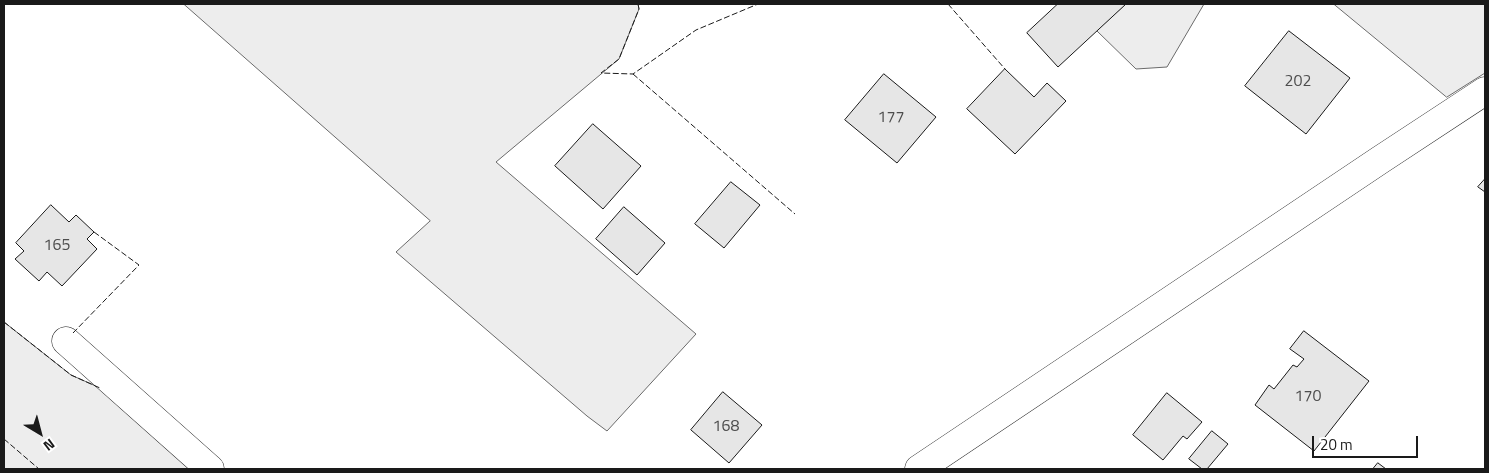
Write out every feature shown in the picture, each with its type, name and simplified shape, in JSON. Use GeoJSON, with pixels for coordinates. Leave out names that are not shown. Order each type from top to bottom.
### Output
{"type":"FeatureCollection","features":[{"type":"Feature","properties":{"kind":"street"},"geometry":{"type":"LineString","coordinates":[[919,469],[1363,171],[1485,92]]}},
{"type":"Feature","properties":{"kind":"street"},"geometry":{"type":"LineString","coordinates":[[66,341],[210,469]]}},
{"type":"Feature","properties":{"kind":"shaded area"},"geometry":{"type":"Polygon","coordinates":[[[184,4],[638,4],[639,9],[619,59],[496,162],[696,334],[607,431],[396,252],[430,221],[184,4]]]}},
{"type":"Feature","properties":{"kind":"shaded area"},"geometry":{"type":"Polygon","coordinates":[[[1126,4],[1204,4],[1167,67],[1136,69],[1097,31],[1126,4]]]}},
{"type":"Feature","properties":{"kind":"shaded area"},"geometry":{"type":"Polygon","coordinates":[[[1334,4],[1485,4],[1485,73],[1447,97],[1334,4]]]}},
{"type":"Feature","properties":{"kind":"shaded area"},"geometry":{"type":"Polygon","coordinates":[[[4,322],[71,375],[107,391],[194,469],[4,469],[4,322]]]}},
{"type":"Feature","properties":{"kind":"building"},"geometry":{"type":"Polygon","coordinates":[[[1058,4],[1126,4],[1058,67],[1027,33],[1058,4]]]}},
{"type":"Feature","properties":{"kind":"building"},"geometry":{"type":"Polygon","coordinates":[[[1289,31],[1350,78],[1306,134],[1245,86],[1289,31]]]}},
{"type":"Feature","properties":{"kind":"building"},"geometry":{"type":"Polygon","coordinates":[[[1005,69],[1034,97],[1047,83],[1066,101],[1015,154],[967,109],[1005,69]]]}},
{"type":"Feature","properties":{"kind":"building"},"geometry":{"type":"Polygon","coordinates":[[[884,74],[936,117],[897,163],[845,120],[884,74]]]}},
{"type":"Feature","properties":{"kind":"building"},"geometry":{"type":"Polygon","coordinates":[[[593,124],[641,166],[603,209],[555,166],[593,124]]]}},
{"type":"Feature","properties":{"kind":"building"},"geometry":{"type":"Polygon","coordinates":[[[1485,179],[1485,192],[1478,187],[1485,179]]]}},
{"type":"Feature","properties":{"kind":"building"},"geometry":{"type":"Polygon","coordinates":[[[731,182],[760,205],[724,248],[695,224],[731,182]]]}},
{"type":"Feature","properties":{"kind":"building"},"geometry":{"type":"Polygon","coordinates":[[[51,205],[69,222],[76,215],[94,232],[87,239],[97,249],[62,286],[47,272],[39,281],[15,259],[24,251],[16,243],[51,205]]]}},
{"type":"Feature","properties":{"kind":"building"},"geometry":{"type":"Polygon","coordinates":[[[624,207],[665,243],[637,275],[596,239],[624,207]]]}},
{"type":"Feature","properties":{"kind":"building"},"geometry":{"type":"Polygon","coordinates":[[[1304,331],[1369,381],[1314,451],[1255,405],[1269,385],[1274,389],[1293,365],[1297,367],[1304,359],[1290,349],[1304,331]]]}},
{"type":"Feature","properties":{"kind":"building"},"geometry":{"type":"Polygon","coordinates":[[[723,392],[762,425],[729,463],[691,430],[723,392]]]}},
{"type":"Feature","properties":{"kind":"building"},"geometry":{"type":"Polygon","coordinates":[[[1167,393],[1202,422],[1187,439],[1183,436],[1163,460],[1133,435],[1167,393]]]}},
{"type":"Feature","properties":{"kind":"building"},"geometry":{"type":"Polygon","coordinates":[[[1212,431],[1228,444],[1207,469],[1202,469],[1189,459],[1212,431]]]}},
{"type":"Feature","properties":{"kind":"building"},"geometry":{"type":"Polygon","coordinates":[[[1378,463],[1386,469],[1373,469],[1378,463]]]}},
{"type":"Feature","properties":{"kind":"fence"},"geometry":{"type":"LineString","coordinates":[[638,4],[639,9],[619,59],[601,73],[633,74],[696,30],[758,4]]}},
{"type":"Feature","properties":{"kind":"fence"},"geometry":{"type":"LineString","coordinates":[[948,4],[1005,69]]}},
{"type":"Feature","properties":{"kind":"fence"},"geometry":{"type":"LineString","coordinates":[[633,74],[795,214]]}},
{"type":"Feature","properties":{"kind":"fence"},"geometry":{"type":"LineString","coordinates":[[73,333],[139,265],[94,232]]}},
{"type":"Feature","properties":{"kind":"fence"},"geometry":{"type":"LineString","coordinates":[[4,322],[71,375],[100,388]]}},
{"type":"Feature","properties":{"kind":"fence"},"geometry":{"type":"LineString","coordinates":[[4,439],[39,469]]}}]}
